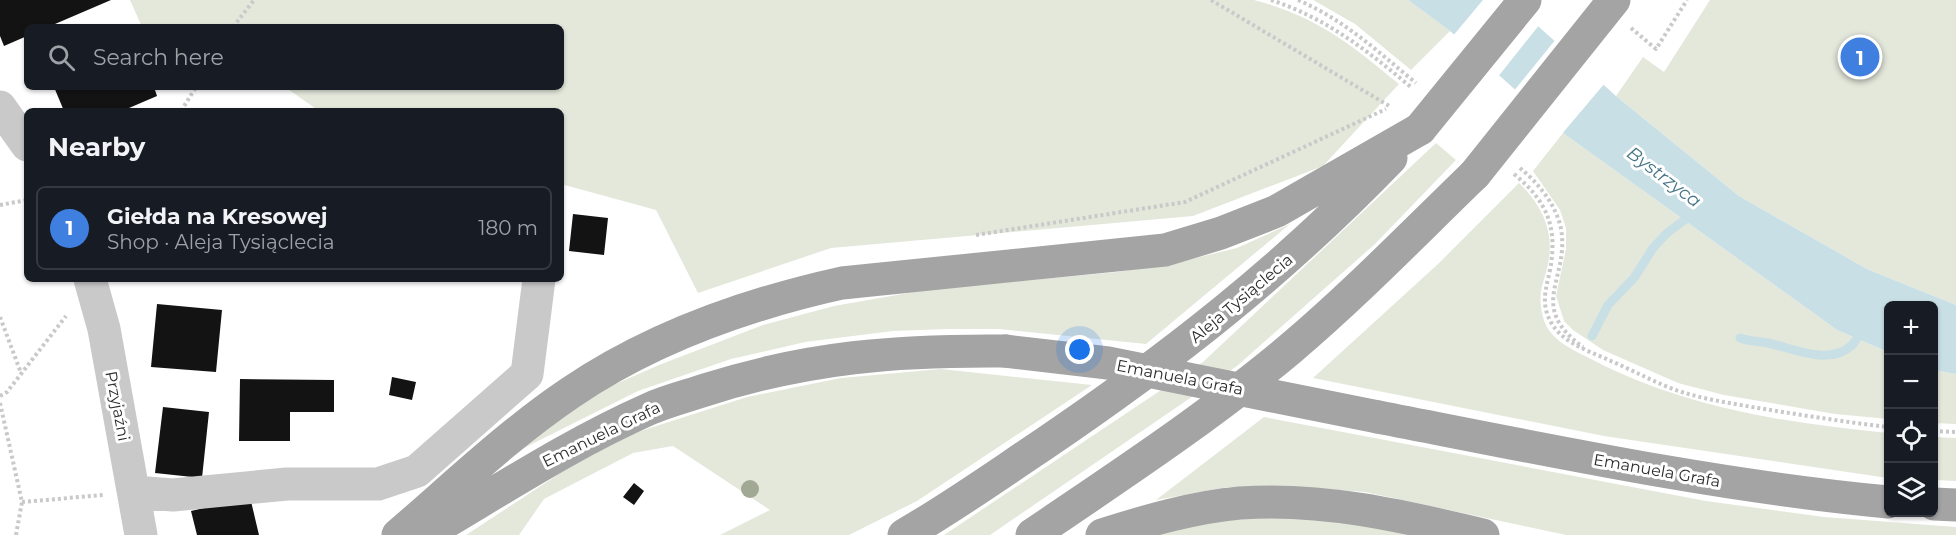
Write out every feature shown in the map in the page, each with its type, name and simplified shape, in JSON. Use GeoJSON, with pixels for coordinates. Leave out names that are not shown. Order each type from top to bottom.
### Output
{"type":"FeatureCollection","features":[{"type":"Feature","properties":{"kind":"main road","name":"Aleja Tysiąclecia"},"geometry":{"type":"LineString","coordinates":[[904,535],[1102,404],[1186,344],[1286,261],[1342,209],[1420,129],[1525,0]]}},
{"type":"Feature","properties":{"kind":"main road"},"geometry":{"type":"LineString","coordinates":[[1032,535],[1191,424],[1289,350],[1371,276],[1475,174],[1614,0]]}},
{"type":"Feature","properties":{"kind":"main road"},"geometry":{"type":"LineString","coordinates":[[398,535],[569,393],[656,345],[718,318],[791,294],[842,283],[1165,250],[1221,233],[1277,211],[1420,129]]}},
{"type":"Feature","properties":{"kind":"main road","name":"Emanuela Grafa"},"geometry":{"type":"LineString","coordinates":[[492,495],[535,467],[613,426],[652,408],[727,383],[810,362],[884,353],[1005,351],[1108,363],[1652,471],[1799,493],[1884,502]]}},
{"type":"Feature","properties":{"kind":"main road"},"geometry":{"type":"LineString","coordinates":[[424,535],[492,495]]}},
{"type":"Feature","properties":{"kind":"main road"},"geometry":{"type":"LineString","coordinates":[[447,535],[492,495]]}},
{"type":"Feature","properties":{"kind":"main road"},"geometry":{"type":"LineString","coordinates":[[1102,535],[1136,524],[1239,503],[1281,503],[1376,510],[1483,535]]}},
{"type":"Feature","properties":{"kind":"main road"},"geometry":{"type":"LineString","coordinates":[[1938,504],[1956,505]]}},
{"type":"Feature","properties":{"kind":"street"},"geometry":{"type":"LineString","coordinates":[[0,107],[24,141]]}},
{"type":"Feature","properties":{"kind":"street","name":"Przyjaźni"},"geometry":{"type":"LineString","coordinates":[[91,282],[104,328],[141,535]]}},
{"type":"Feature","properties":{"kind":"street"},"geometry":{"type":"LineString","coordinates":[[134,492],[173,495],[287,484],[378,484],[417,471],[527,375],[539,282]]}},
{"type":"Feature","properties":{"kind":"path"},"geometry":{"type":"LineString","coordinates":[[235,24],[254,0]]}},
{"type":"Feature","properties":{"kind":"path"},"geometry":{"type":"LineString","coordinates":[[1211,0],[1391,107]]}},
{"type":"Feature","properties":{"kind":"path"},"geometry":{"type":"LineString","coordinates":[[1656,49],[1687,0]]}},
{"type":"Feature","properties":{"kind":"path"},"geometry":{"type":"LineString","coordinates":[[183,108],[194,90]]}},
{"type":"Feature","properties":{"kind":"path"},"geometry":{"type":"LineString","coordinates":[[0,205],[24,201]]}},
{"type":"Feature","properties":{"kind":"path"},"geometry":{"type":"LineString","coordinates":[[0,396],[7,392],[90,282]]}},
{"type":"Feature","properties":{"kind":"path"},"geometry":{"type":"LineString","coordinates":[[0,317],[21,374]]}},
{"type":"Feature","properties":{"kind":"path"},"geometry":{"type":"LineString","coordinates":[[1588,351],[1675,389],[1722,402],[1834,421],[1884,427]]}},
{"type":"Feature","properties":{"kind":"path"},"geometry":{"type":"LineString","coordinates":[[0,402],[22,502],[16,535]]}},
{"type":"Feature","properties":{"kind":"path"},"geometry":{"type":"LineString","coordinates":[[1938,431],[1956,432]]}},
{"type":"Feature","properties":{"kind":"path"},"geometry":{"type":"LineString","coordinates":[[22,502],[134,492]]}},
{"type":"Feature","properties":{"kind":"shaded area"},"geometry":{"type":"Polygon","coordinates":[[[130,0],[1254,0],[1315,23],[1348,44],[1399,84],[1323,166],[1193,216],[831,248],[698,293],[656,210],[564,185],[564,108],[315,108],[289,90],[564,90],[564,24],[141,24],[130,0]]]}},
{"type":"Feature","properties":{"kind":"shaded area"},"geometry":{"type":"Polygon","coordinates":[[[1313,0],[1408,0],[1450,31],[1411,70],[1355,24],[1313,0]]]}},
{"type":"Feature","properties":{"kind":"shaded area"},"geometry":{"type":"Polygon","coordinates":[[[1710,0],[1956,0],[1956,305],[1867,269],[1739,196],[1616,96],[1643,57],[1664,72],[1710,0]]]}},
{"type":"Feature","properties":{"kind":"shaded area"},"geometry":{"type":"Polygon","coordinates":[[[1563,133],[1837,330],[1884,350],[1884,419],[1835,414],[1724,395],[1678,383],[1603,350],[1573,330],[1564,321],[1556,296],[1566,249],[1566,228],[1560,210],[1533,171],[1563,133]]]}},
{"type":"Feature","properties":{"kind":"shaded area"},"geometry":{"type":"Polygon","coordinates":[[[1436,143],[1456,160],[1375,244],[1237,366],[990,535],[944,535],[1203,362],[1436,143]]]}},
{"type":"Feature","properties":{"kind":"shaded area"},"geometry":{"type":"Polygon","coordinates":[[[1519,183],[1534,200],[1548,230],[1550,252],[1541,290],[1541,301],[1546,325],[1556,339],[1628,377],[1700,402],[1774,418],[1884,433],[1884,477],[1604,436],[1313,378],[1438,264],[1519,183]]]}},
{"type":"Feature","properties":{"kind":"shaded area"},"geometry":{"type":"Polygon","coordinates":[[[1290,224],[1146,344],[999,329],[893,331],[805,342],[731,359],[638,391],[502,459],[579,400],[659,365],[763,325],[834,306],[925,290],[1117,272],[1179,262],[1237,248],[1290,224]]]}},
{"type":"Feature","properties":{"kind":"shaded area"},"geometry":{"type":"Polygon","coordinates":[[[941,369],[1092,385],[917,501],[849,535],[720,535],[770,510],[673,446],[633,453],[544,499],[519,535],[466,535],[562,472],[628,435],[747,397],[841,378],[941,369]]]}},
{"type":"Feature","properties":{"kind":"shaded area"},"geometry":{"type":"Polygon","coordinates":[[[1938,371],[1956,374],[1956,424],[1938,423],[1938,371]]]}},
{"type":"Feature","properties":{"kind":"shaded area"},"geometry":{"type":"Polygon","coordinates":[[[1264,417],[1706,501],[1824,517],[1956,527],[1956,535],[1566,535],[1365,492],[1303,488],[1228,487],[1156,500],[1264,417]]]}},
{"type":"Feature","properties":{"kind":"shaded area"},"geometry":{"type":"Polygon","coordinates":[[[1938,437],[1956,438],[1956,481],[1938,480],[1938,437]]]}},
{"type":"Feature","properties":{"kind":"shaded area"},"geometry":{"type":"Polygon","coordinates":[[[1264,517],[1325,517],[1421,535],[1145,535],[1213,522],[1264,517]]]}},
{"type":"Feature","properties":{"kind":"water","name":"Bystrzyca"},"geometry":{"type":"Polygon","coordinates":[[[1408,0],[1509,0],[1616,96],[1739,196],[1867,269],[1956,305],[1956,374],[1938,371],[1938,301],[1884,301],[1884,350],[1837,330],[1563,133],[1450,31],[1408,0]]]}},
{"type":"Feature","properties":{"kind":"pier"},"geometry":{"type":"Polygon","coordinates":[[[1483,0],[1513,0],[1540,24],[1497,78],[1452,37],[1483,0]]]}},
{"type":"Feature","properties":{"kind":"pier"},"geometry":{"type":"Polygon","coordinates":[[[1556,39],[1605,83],[1561,135],[1513,92],[1556,39]]]}},
{"type":"Feature","properties":{"kind":"building"},"geometry":{"type":"Polygon","coordinates":[[[0,0],[111,0],[55,24],[24,24],[24,37],[4,46],[0,36],[0,0]]]}},
{"type":"Feature","properties":{"kind":"building"},"geometry":{"type":"Polygon","coordinates":[[[55,90],[155,90],[157,96],[129,108],[63,108],[55,90]]]}},
{"type":"Feature","properties":{"kind":"building"},"geometry":{"type":"Polygon","coordinates":[[[573,214],[608,218],[604,255],[569,251],[573,214]]]}},
{"type":"Feature","properties":{"kind":"building"},"geometry":{"type":"Polygon","coordinates":[[[157,304],[222,310],[216,372],[151,367],[157,304]]]}},
{"type":"Feature","properties":{"kind":"building"},"geometry":{"type":"Polygon","coordinates":[[[392,377],[416,382],[412,400],[389,395],[392,377]]]}},
{"type":"Feature","properties":{"kind":"building"},"geometry":{"type":"Polygon","coordinates":[[[240,379],[334,380],[334,412],[290,412],[290,441],[239,441],[240,379]]]}},
{"type":"Feature","properties":{"kind":"building"},"geometry":{"type":"Polygon","coordinates":[[[163,407],[209,412],[202,478],[155,473],[163,407]]]}},
{"type":"Feature","properties":{"kind":"building"},"geometry":{"type":"Polygon","coordinates":[[[634,483],[644,491],[634,505],[623,497],[634,483]]]}},
{"type":"Feature","properties":{"kind":"building"},"geometry":{"type":"Polygon","coordinates":[[[250,497],[259,535],[197,535],[191,511],[250,497]]]}},
{"type":"Feature","properties":{"kind":"waterway","name":"Bystrzyca"},"geometry":{"type":"LineString","coordinates":[[1592,336],[1608,305],[1634,278],[1653,248],[1666,234],[1692,214]]}},
{"type":"Feature","properties":{"kind":"waterway"},"geometry":{"type":"LineString","coordinates":[[1740,338],[1824,355],[1843,351],[1853,343],[1862,329]]}},
{"type":"Feature","properties":{"kind":"place","name":"Giełda na Kresowej"},"geometry":{"type":"Point","coordinates":[1860,57]}}]}
